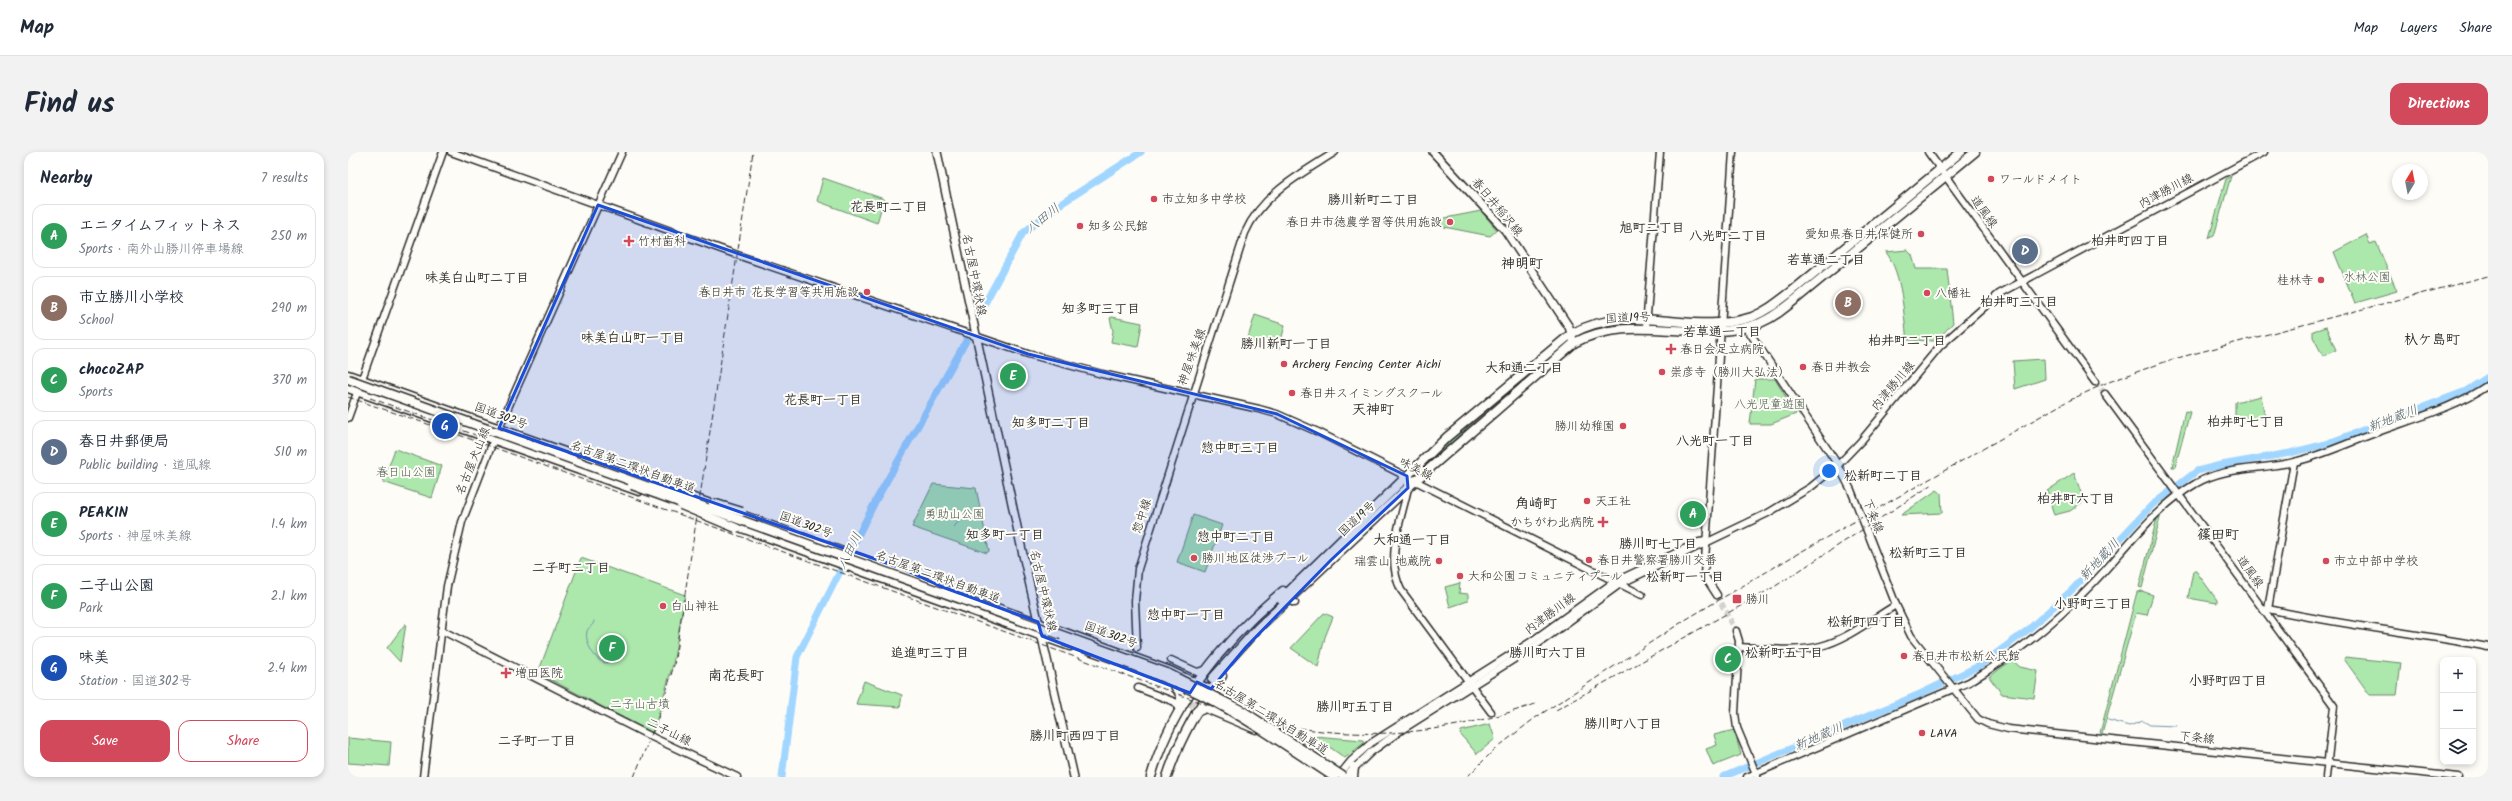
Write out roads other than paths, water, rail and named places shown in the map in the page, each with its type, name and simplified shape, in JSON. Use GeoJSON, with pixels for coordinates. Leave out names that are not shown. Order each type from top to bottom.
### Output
{"type":"FeatureCollection","features":[{"type":"Feature","properties":{"kind":"highway","name":"国道19号"},"geometry":{"type":"LineString","coordinates":[[1328,558],[1574,343],[1607,330],[1646,328],[1721,331],[1746,327],[1776,315],[1942,173],[1961,152]]}},
{"type":"Feature","properties":{"kind":"highway","name":"国道19号"},"geometry":{"type":"LineString","coordinates":[[1205,686],[1248,637],[1328,558],[1406,476],[1494,396],[1571,334],[1606,320],[1647,318],[1722,322],[1748,318],[1772,307],[1942,173],[1975,152]]}},
{"type":"Feature","properties":{"kind":"highway","name":"国道302号"},"geometry":{"type":"LineString","coordinates":[[348,375],[903,571],[1186,677],[1223,696],[1346,776]]}},
{"type":"Feature","properties":{"kind":"highway","name":"名古屋第二環状自動車道"},"geometry":{"type":"LineString","coordinates":[[348,379],[1170,680],[1240,716],[1334,777]]}},
{"type":"Feature","properties":{"kind":"highway","name":"名古屋第二環状自動車道"},"geometry":{"type":"LineString","coordinates":[[348,384],[1167,673],[1243,711],[1346,776]]}},
{"type":"Feature","properties":{"kind":"highway","name":"国道302号"},"geometry":{"type":"LineString","coordinates":[[348,388],[829,559],[1175,686],[1205,686],[1236,717],[1328,777]]}},
{"type":"Feature","properties":{"kind":"highway"},"geometry":{"type":"LineString","coordinates":[[657,492],[742,512],[903,571]]}},
{"type":"Feature","properties":{"kind":"highway"},"geometry":{"type":"LineString","coordinates":[[657,492],[736,528],[894,584]]}},
{"type":"Feature","properties":{"kind":"highway"},"geometry":{"type":"LineString","coordinates":[[1151,775],[1188,708],[1205,686],[1226,646],[1272,598],[1328,558]]}},
{"type":"Feature","properties":{"kind":"highway"},"geometry":{"type":"LineString","coordinates":[[1151,775],[1158,746],[1205,686],[1294,603],[1328,558]]}},
{"type":"Feature","properties":{"kind":"highway"},"geometry":{"type":"LineString","coordinates":[[1167,777],[1178,746],[1188,708],[1175,686]]}},
{"type":"Feature","properties":{"kind":"highway"},"geometry":{"type":"LineString","coordinates":[[1205,686],[1218,688],[1223,696]]}},
{"type":"Feature","properties":{"kind":"highway"},"geometry":{"type":"LineString","coordinates":[[1188,708],[1206,708],[1256,729]]}},
{"type":"Feature","properties":{"kind":"highway"},"geometry":{"type":"LineString","coordinates":[[1162,777],[1188,708]]}},
{"type":"Feature","properties":{"kind":"highway"},"geometry":{"type":"LineString","coordinates":[[1346,776],[1354,768]]}},
{"type":"Feature","properties":{"kind":"main road","name":"名古屋中環状線"},"geometry":{"type":"LineString","coordinates":[[937,152],[975,336],[1074,777]]}},
{"type":"Feature","properties":{"kind":"main road","name":"春日井稲沢線"},"geometry":{"type":"LineString","coordinates":[[1433,152],[1504,230],[1554,303],[1571,334],[1574,343]]}},
{"type":"Feature","properties":{"kind":"street"},"geometry":{"type":"LineString","coordinates":[[348,418],[443,152]]}},
{"type":"Feature","properties":{"kind":"street","name":"神屋味美線"},"geometry":{"type":"LineString","coordinates":[[451,152],[766,265],[975,336],[1064,365],[1193,395],[1245,233],[1252,218],[1274,193],[1335,152]]}},
{"type":"Feature","properties":{"kind":"street","name":"名古屋犬山線"},"geometry":{"type":"LineString","coordinates":[[423,776],[447,586],[462,522],[494,439],[622,152]]}},
{"type":"Feature","properties":{"kind":"street"},"geometry":{"type":"LineString","coordinates":[[1646,328],[1660,152]]}},
{"type":"Feature","properties":{"kind":"street"},"geometry":{"type":"LineString","coordinates":[[1717,595],[1704,575],[1733,152]]}},
{"type":"Feature","properties":{"kind":"street","name":"道風線"},"geometry":{"type":"LineString","coordinates":[[1928,152],[2095,382]]}},
{"type":"Feature","properties":{"kind":"street","name":"内津勝川線"},"geometry":{"type":"LineString","coordinates":[[1354,768],[1371,752],[1400,731],[1617,583],[1699,542],[1706,541],[1789,502],[1838,466],[1957,329],[1988,302],[2021,280],[2264,152]]}},
{"type":"Feature","properties":{"kind":"street","name":"下条線"},"geometry":{"type":"LineString","coordinates":[[1746,327],[1838,466],[1851,490],[1896,604],[1911,636],[1978,719],[1998,728],[2459,777]]}},
{"type":"Feature","properties":{"kind":"street"},"geometry":{"type":"LineString","coordinates":[[1747,777],[1756,775],[1952,688],[1998,665],[2038,634],[2092,584],[2157,513],[2196,483],[2216,475],[2294,462],[2458,402],[2488,386]]}},
{"type":"Feature","properties":{"kind":"street","name":"道風線"},"geometry":{"type":"LineString","coordinates":[[2105,394],[2168,481],[2266,610],[2334,706],[2326,777]]}},
{"type":"Feature","properties":{"kind":"street","name":"味美線"},"geometry":{"type":"LineString","coordinates":[[1193,395],[1277,414],[1318,432],[1642,595]]}},
{"type":"Feature","properties":{"kind":"street","name":"惣中線"},"geometry":{"type":"LineString","coordinates":[[1137,648],[1135,601],[1138,569],[1193,395]]}},
{"type":"Feature","properties":{"kind":"street"},"geometry":{"type":"LineString","coordinates":[[2294,462],[2266,610],[2317,620],[2444,638],[2488,647]]}},
{"type":"Feature","properties":{"kind":"street"},"geometry":{"type":"LineString","coordinates":[[1406,476],[1408,488],[1392,560],[1395,579],[1400,590],[1491,712]]}},
{"type":"Feature","properties":{"kind":"street"},"geometry":{"type":"LineString","coordinates":[[1739,647],[1791,649],[1820,647],[1837,640],[1896,604]]}},
{"type":"Feature","properties":{"kind":"street","name":"二子山線"},"geometry":{"type":"LineString","coordinates":[[441,630],[657,739],[737,777]]}},
{"type":"Feature","properties":{"kind":"street"},"geometry":{"type":"LineString","coordinates":[[1736,631],[1739,647],[1735,713],[1737,728],[1756,775]]}},
{"type":"Feature","properties":{"kind":"street"},"geometry":{"type":"LineString","coordinates":[[1171,660],[1197,672],[1205,686]]}},
{"type":"Feature","properties":{"kind":"street","name":"内津勝川線"},"geometry":{"type":"LineString","coordinates":[[1346,776],[1359,753],[1375,741],[1470,684]]}},
{"type":"Feature","properties":{"kind":"street"},"geometry":{"type":"LineString","coordinates":[[1138,688],[1188,708]]}},
{"type":"Feature","properties":{"kind":"waterway","name":"八田川"},"geometry":{"type":"LineString","coordinates":[[978,316],[1023,233],[1056,207],[1141,152]]}},
{"type":"Feature","properties":{"kind":"waterway","name":"八田川"},"geometry":{"type":"LineString","coordinates":[[782,777],[797,657],[876,500],[966,341]]}},
{"type":"Feature","properties":{"kind":"waterway","name":"新地蔵川"},"geometry":{"type":"LineString","coordinates":[[1723,777],[1920,694],[1979,666],[2029,629],[2073,589],[2152,505],[2197,471],[2221,465],[2290,453],[2326,444],[2466,391],[2488,377]]}},
{"type":"Feature","properties":{"kind":"waterway"},"geometry":{"type":"LineString","coordinates":[[954,527],[958,522],[971,516]]}},
{"type":"Feature","properties":{"kind":"waterway"},"geometry":{"type":"LineString","coordinates":[[594,621],[587,631],[587,640],[591,650],[598,659],[606,663],[615,657],[618,652],[619,641]]}},
{"type":"Feature","properties":{"kind":"waterway"},"geometry":{"type":"LineString","coordinates":[[2108,720],[2129,726],[2143,721],[2150,725],[2176,726]]}},
{"type":"Feature","properties":{"kind":"tunnel"},"geometry":{"type":"LineString","coordinates":[[2095,382],[2105,394]]}},
{"type":"Feature","properties":{"kind":"tunnel"},"geometry":{"type":"LineString","coordinates":[[1717,595],[1736,631]]}},
{"type":"Feature","properties":{"kind":"tunnel"},"geometry":{"type":"LineString","coordinates":[[1188,706],[1208,677]]}},
{"type":"Feature","properties":{"kind":"railway"},"geometry":{"type":"LineString","coordinates":[[634,777],[660,713],[674,665],[753,152]]}},
{"type":"Feature","properties":{"kind":"railway"},"geometry":{"type":"LineString","coordinates":[[1467,777],[1494,750],[1535,718],[1685,620],[1790,558],[2064,403],[2106,383],[2170,360],[2488,276]]}},
{"type":"Feature","properties":{"kind":"railway"},"geometry":{"type":"LineString","coordinates":[[348,397],[448,431],[1211,706],[1252,718],[1293,727],[1334,732],[1374,733],[1415,731],[1456,725],[1497,716],[1538,703]]}},
{"type":"Feature","properties":{"kind":"railway"},"geometry":{"type":"LineString","coordinates":[[370,398],[487,439]]}},
{"type":"Feature","properties":{"kind":"railway"},"geometry":{"type":"LineString","coordinates":[[1556,710],[1774,587],[1933,484]]}},
{"type":"Feature","properties":{"kind":"place","name":"ワールドメイト"},"geometry":{"type":"Point","coordinates":[1991,179]}},
{"type":"Feature","properties":{"kind":"place","name":"市立知多中学校"},"geometry":{"type":"Point","coordinates":[1154,199]}},
{"type":"Feature","properties":{"kind":"place","name":"春日井市徳農学習等供用施設"},"geometry":{"type":"Point","coordinates":[1450,222]}},
{"type":"Feature","properties":{"kind":"place","name":"知多公民館"},"geometry":{"type":"Point","coordinates":[1080,226]}},
{"type":"Feature","properties":{"kind":"place","name":"愛知県春日井保健所"},"geometry":{"type":"Point","coordinates":[1921,234]}},
{"type":"Feature","properties":{"kind":"place","name":"竹村歯科"},"geometry":{"type":"Point","coordinates":[629,241]}},
{"type":"Feature","properties":{"kind":"place","name":"春日井郵便局"},"geometry":{"type":"Point","coordinates":[2025,251]}},
{"type":"Feature","properties":{"kind":"place","name":"桂林寺"},"geometry":{"type":"Point","coordinates":[2321,280]}},
{"type":"Feature","properties":{"kind":"place","name":"春日井市 花長学習等共用施設"},"geometry":{"type":"Point","coordinates":[867,292]}},
{"type":"Feature","properties":{"kind":"place","name":"八幡社"},"geometry":{"type":"Point","coordinates":[1927,293]}},
{"type":"Feature","properties":{"kind":"place","name":"市立勝川小学校"},"geometry":{"type":"Point","coordinates":[1848,303]}},
{"type":"Feature","properties":{"kind":"place","name":"春日会足立病院"},"geometry":{"type":"Point","coordinates":[1671,349]}},
{"type":"Feature","properties":{"kind":"place","name":"Archery Fencing Center Aichi"},"geometry":{"type":"Point","coordinates":[1284,364]}},
{"type":"Feature","properties":{"kind":"place","name":"春日井教会"},"geometry":{"type":"Point","coordinates":[1803,367]}},
{"type":"Feature","properties":{"kind":"place","name":"崇彦寺（勝川大弘法）"},"geometry":{"type":"Point","coordinates":[1662,372]}},
{"type":"Feature","properties":{"kind":"place","name":"PEAKIN"},"geometry":{"type":"Point","coordinates":[1013,376]}},
{"type":"Feature","properties":{"kind":"place","name":"春日井スイミングスクール"},"geometry":{"type":"Point","coordinates":[1292,393]}},
{"type":"Feature","properties":{"kind":"place","name":"味美"},"geometry":{"type":"Point","coordinates":[445,426]}},
{"type":"Feature","properties":{"kind":"place","name":"勝川幼稚園"},"geometry":{"type":"Point","coordinates":[1623,426]}},
{"type":"Feature","properties":{"kind":"place","name":"天王社"},"geometry":{"type":"Point","coordinates":[1587,501]}},
{"type":"Feature","properties":{"kind":"place","name":"エニタイムフィットネス"},"geometry":{"type":"Point","coordinates":[1693,514]}},
{"type":"Feature","properties":{"kind":"place","name":"かちがわ北病院"},"geometry":{"type":"Point","coordinates":[1603,522]}},
{"type":"Feature","properties":{"kind":"place","name":"勝川地区徒渉プール"},"geometry":{"type":"Point","coordinates":[1194,558]}},
{"type":"Feature","properties":{"kind":"place","name":"春日井警察署勝川交番"},"geometry":{"type":"Point","coordinates":[1589,560]}},
{"type":"Feature","properties":{"kind":"place","name":"瑞雲山 地蔵院"},"geometry":{"type":"Point","coordinates":[1439,561]}},
{"type":"Feature","properties":{"kind":"place","name":"市立中部中学校"},"geometry":{"type":"Point","coordinates":[2326,561]}},
{"type":"Feature","properties":{"kind":"place","name":"大和公園コミュニティプール"},"geometry":{"type":"Point","coordinates":[1460,576]}},
{"type":"Feature","properties":{"kind":"place","name":"勝川"},"geometry":{"type":"Point","coordinates":[1737,599]}},
{"type":"Feature","properties":{"kind":"place","name":"白山神社"},"geometry":{"type":"Point","coordinates":[663,606]}},
{"type":"Feature","properties":{"kind":"place","name":"二子山公園"},"geometry":{"type":"Point","coordinates":[612,648]}},
{"type":"Feature","properties":{"kind":"place","name":"春日井市松新公民館"},"geometry":{"type":"Point","coordinates":[1904,656]}},
{"type":"Feature","properties":{"kind":"place","name":"chocoZAP"},"geometry":{"type":"Point","coordinates":[1728,659]}},
{"type":"Feature","properties":{"kind":"place","name":"増田医院"},"geometry":{"type":"Point","coordinates":[506,673]}},
{"type":"Feature","properties":{"kind":"place","name":"LAVA"},"geometry":{"type":"Point","coordinates":[1922,733]}},
{"type":"Feature","properties":{"kind":"district","name":"勝川新町二丁目"},"geometry":{"type":"Point","coordinates":[1373,200]}},
{"type":"Feature","properties":{"kind":"district","name":"花長町二丁目"},"geometry":{"type":"Point","coordinates":[889,207]}},
{"type":"Feature","properties":{"kind":"district","name":"旭町二丁目"},"geometry":{"type":"Point","coordinates":[1652,228]}},
{"type":"Feature","properties":{"kind":"district","name":"八光町二丁目"},"geometry":{"type":"Point","coordinates":[1728,236]}},
{"type":"Feature","properties":{"kind":"district","name":"柏井町四丁目"},"geometry":{"type":"Point","coordinates":[2130,241]}},
{"type":"Feature","properties":{"kind":"district","name":"若草通二丁目"},"geometry":{"type":"Point","coordinates":[1826,260]}},
{"type":"Feature","properties":{"kind":"district","name":"神明町"},"geometry":{"type":"Point","coordinates":[1522,264]}},
{"type":"Feature","properties":{"kind":"district","name":"味美白山町二丁目"},"geometry":{"type":"Point","coordinates":[477,278]}},
{"type":"Feature","properties":{"kind":"district","name":"柏井町三丁目"},"geometry":{"type":"Point","coordinates":[2019,302]}},
{"type":"Feature","properties":{"kind":"district","name":"知多町三丁目"},"geometry":{"type":"Point","coordinates":[1101,309]}},
{"type":"Feature","properties":{"kind":"district","name":"若草通一丁目"},"geometry":{"type":"Point","coordinates":[1722,332]}},
{"type":"Feature","properties":{"kind":"district","name":"味美白山町一丁目"},"geometry":{"type":"Point","coordinates":[633,338]}},
{"type":"Feature","properties":{"kind":"district","name":"杁ケ島町"},"geometry":{"type":"Point","coordinates":[2432,340]}},
{"type":"Feature","properties":{"kind":"district","name":"柏井町二丁目"},"geometry":{"type":"Point","coordinates":[1907,341]}},
{"type":"Feature","properties":{"kind":"district","name":"勝川新町一丁目"},"geometry":{"type":"Point","coordinates":[1286,344]}},
{"type":"Feature","properties":{"kind":"district","name":"大和通二丁目"},"geometry":{"type":"Point","coordinates":[1524,368]}},
{"type":"Feature","properties":{"kind":"district","name":"花長町一丁目"},"geometry":{"type":"Point","coordinates":[823,400]}},
{"type":"Feature","properties":{"kind":"district","name":"天神町"},"geometry":{"type":"Point","coordinates":[1373,410]}},
{"type":"Feature","properties":{"kind":"district","name":"柏井町七丁目"},"geometry":{"type":"Point","coordinates":[2246,422]}},
{"type":"Feature","properties":{"kind":"district","name":"知多町二丁目"},"geometry":{"type":"Point","coordinates":[1051,423]}},
{"type":"Feature","properties":{"kind":"district","name":"八光町一丁目"},"geometry":{"type":"Point","coordinates":[1715,441]}},
{"type":"Feature","properties":{"kind":"district","name":"惣中町三丁目"},"geometry":{"type":"Point","coordinates":[1240,448]}},
{"type":"Feature","properties":{"kind":"district","name":"松新町二丁目"},"geometry":{"type":"Point","coordinates":[1883,476]}},
{"type":"Feature","properties":{"kind":"district","name":"柏井町六丁目"},"geometry":{"type":"Point","coordinates":[2076,499]}},
{"type":"Feature","properties":{"kind":"district","name":"角崎町"},"geometry":{"type":"Point","coordinates":[1536,504]}},
{"type":"Feature","properties":{"kind":"district","name":"知多町一丁目"},"geometry":{"type":"Point","coordinates":[1005,535]}},
{"type":"Feature","properties":{"kind":"district","name":"篠田町"},"geometry":{"type":"Point","coordinates":[2218,535]}},
{"type":"Feature","properties":{"kind":"district","name":"惣中町二丁目"},"geometry":{"type":"Point","coordinates":[1236,537]}},
{"type":"Feature","properties":{"kind":"district","name":"大和通一丁目"},"geometry":{"type":"Point","coordinates":[1412,540]}},
{"type":"Feature","properties":{"kind":"district","name":"勝川町七丁目"},"geometry":{"type":"Point","coordinates":[1658,544]}},
{"type":"Feature","properties":{"kind":"district","name":"松新町三丁目"},"geometry":{"type":"Point","coordinates":[1928,553]}},
{"type":"Feature","properties":{"kind":"district","name":"二子町二丁目"},"geometry":{"type":"Point","coordinates":[571,568]}},
{"type":"Feature","properties":{"kind":"district","name":"松新町一丁目"},"geometry":{"type":"Point","coordinates":[1685,577]}},
{"type":"Feature","properties":{"kind":"district","name":"小野町三丁目"},"geometry":{"type":"Point","coordinates":[2093,604]}},
{"type":"Feature","properties":{"kind":"district","name":"惣中町一丁目"},"geometry":{"type":"Point","coordinates":[1186,615]}},
{"type":"Feature","properties":{"kind":"district","name":"松新町四丁目"},"geometry":{"type":"Point","coordinates":[1866,622]}},
{"type":"Feature","properties":{"kind":"district","name":"追進町三丁目"},"geometry":{"type":"Point","coordinates":[930,653]}},
{"type":"Feature","properties":{"kind":"district","name":"勝川町六丁目"},"geometry":{"type":"Point","coordinates":[1548,653]}},
{"type":"Feature","properties":{"kind":"district","name":"松新町五丁目"},"geometry":{"type":"Point","coordinates":[1784,653]}},
{"type":"Feature","properties":{"kind":"district","name":"南花長町"},"geometry":{"type":"Point","coordinates":[736,676]}},
{"type":"Feature","properties":{"kind":"district","name":"小野町四丁目"},"geometry":{"type":"Point","coordinates":[2228,681]}},
{"type":"Feature","properties":{"kind":"district","name":"勝川町五丁目"},"geometry":{"type":"Point","coordinates":[1355,707]}},
{"type":"Feature","properties":{"kind":"district","name":"勝川町八丁目"},"geometry":{"type":"Point","coordinates":[1623,724]}},
{"type":"Feature","properties":{"kind":"district","name":"勝川町西四丁目"},"geometry":{"type":"Point","coordinates":[1075,736]}},
{"type":"Feature","properties":{"kind":"district","name":"二子町一丁目"},"geometry":{"type":"Point","coordinates":[537,741]}},
{"type":"Feature","properties":{"kind":"park label","name":"水林公園"},"geometry":{"type":"Point","coordinates":[2367,277]}},
{"type":"Feature","properties":{"kind":"park label","name":"八光児童遊園"},"geometry":{"type":"Point","coordinates":[1770,404]}},
{"type":"Feature","properties":{"kind":"park label","name":"春日山公園"},"geometry":{"type":"Point","coordinates":[406,472]}},
{"type":"Feature","properties":{"kind":"park label","name":"勇助山公園"},"geometry":{"type":"Point","coordinates":[955,514]}},
{"type":"Feature","properties":{"kind":"park label","name":"二子山古墳"},"geometry":{"type":"Point","coordinates":[640,704]}}]}
